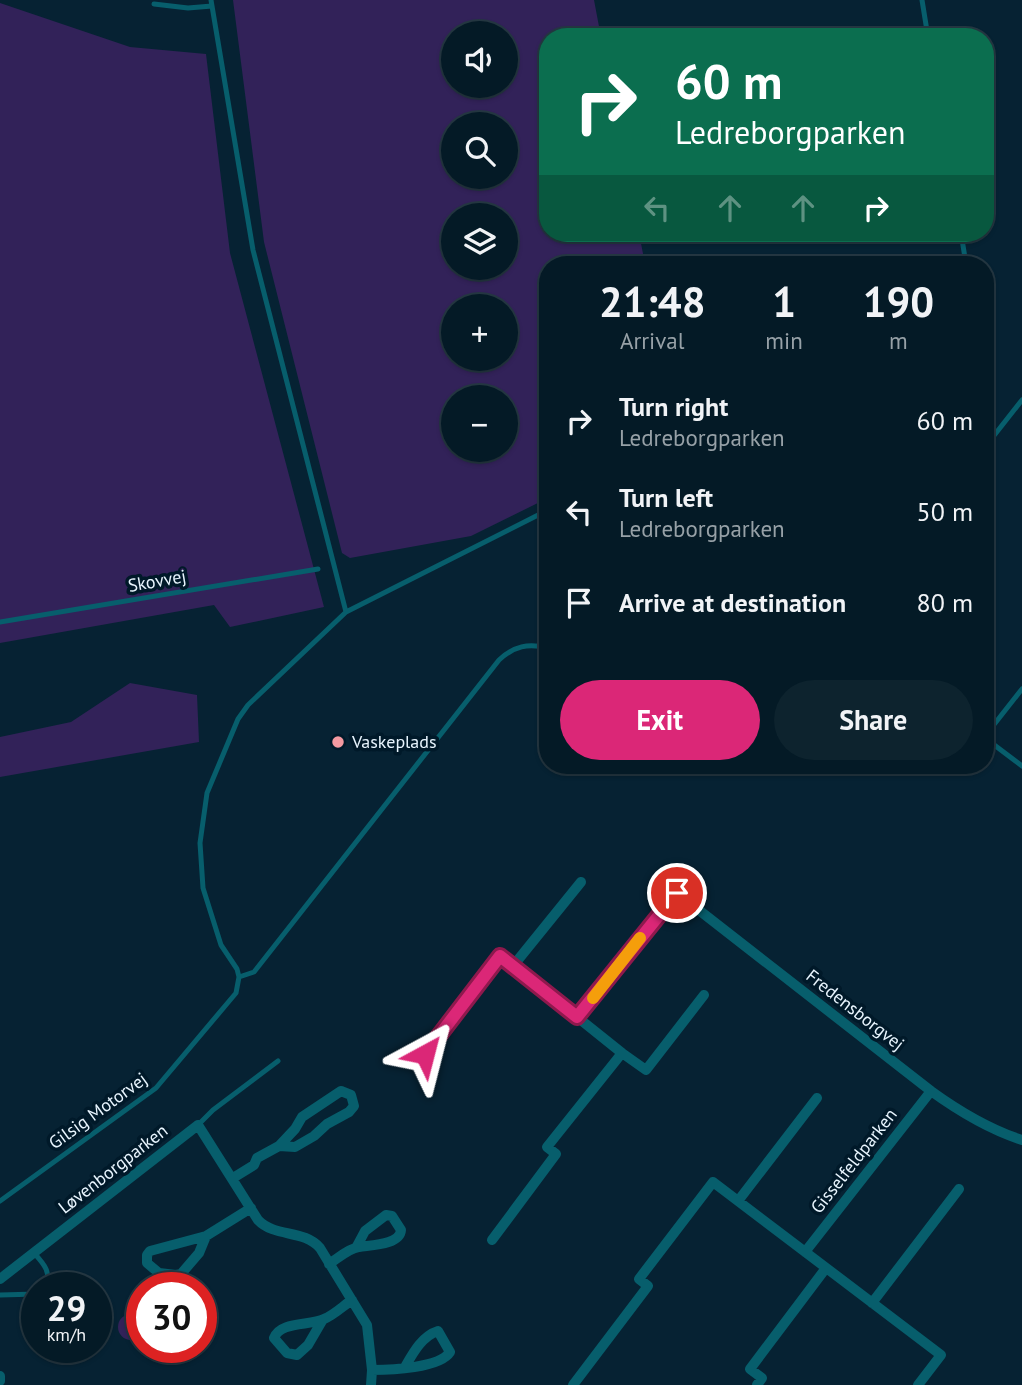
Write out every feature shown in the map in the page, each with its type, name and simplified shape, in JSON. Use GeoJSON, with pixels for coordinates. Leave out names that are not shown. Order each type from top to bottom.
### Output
{"type":"FeatureCollection","features":[{"type":"Feature","properties":{"kind":"street"},"geometry":{"type":"LineString","coordinates":[[513,966],[580,882]]}},
{"type":"Feature","properties":{"kind":"street","name":"Fredensborgvej"},"geometry":{"type":"LineString","coordinates":[[577,1017],[677,893],[930,1091],[993,1130],[1022,1140]]}},
{"type":"Feature","properties":{"kind":"street"},"geometry":{"type":"LineString","coordinates":[[425,1054],[500,956],[646,1070],[704,995]]}},
{"type":"Feature","properties":{"kind":"street"},"geometry":{"type":"LineString","coordinates":[[492,1240],[556,1154],[547,1147],[622,1053]]}},
{"type":"Feature","properties":{"kind":"street"},"geometry":{"type":"LineString","coordinates":[[233,1178],[254,1164],[257,1158],[279,1146],[295,1129],[302,1116],[338,1093],[345,1091],[351,1095],[354,1106],[349,1112],[295,1147],[279,1146]]}},
{"type":"Feature","properties":{"kind":"street","name":"Gisselfeldparken"},"geometry":{"type":"LineString","coordinates":[[805,1252],[930,1091]]}},
{"type":"Feature","properties":{"kind":"street"},"geometry":{"type":"LineString","coordinates":[[738,1201],[817,1097]]}},
{"type":"Feature","properties":{"kind":"street"},"geometry":{"type":"LineString","coordinates":[[198,1125],[265,1227],[309,1238],[315,1242],[370,1331],[371,1385]]}},
{"type":"Feature","properties":{"kind":"street","name":"Løvenborgparken"},"geometry":{"type":"LineString","coordinates":[[0,1279],[198,1125]]}},
{"type":"Feature","properties":{"kind":"street"},"geometry":{"type":"LineString","coordinates":[[573,1385],[648,1286],[639,1279],[713,1182],[941,1355],[918,1385]]}},
{"type":"Feature","properties":{"kind":"street"},"geometry":{"type":"LineString","coordinates":[[872,1303],[958,1189]]}},
{"type":"Feature","properties":{"kind":"street"},"geometry":{"type":"LineString","coordinates":[[205,1236],[199,1253],[181,1274],[159,1273],[147,1263],[150,1251],[205,1236],[251,1208]]}},
{"type":"Feature","properties":{"kind":"street"},"geometry":{"type":"LineString","coordinates":[[329,1264],[357,1247]]}},
{"type":"Feature","properties":{"kind":"street"},"geometry":{"type":"LineString","coordinates":[[757,1385],[762,1378],[750,1369],[826,1268]]}},
{"type":"Feature","properties":{"kind":"street"},"geometry":{"type":"LineString","coordinates":[[322,1321],[352,1300]]}},
{"type":"Feature","properties":{"kind":"street"},"geometry":{"type":"LineString","coordinates":[[372,1370],[405,1367]]}},
{"type":"Feature","properties":{"kind":"lane"},"geometry":{"type":"LineString","coordinates":[[922,0],[927,28]]}},
{"type":"Feature","properties":{"kind":"lane"},"geometry":{"type":"LineString","coordinates":[[153,4],[188,8],[212,3],[253,250],[346,612]]}},
{"type":"Feature","properties":{"kind":"lane"},"geometry":{"type":"LineString","coordinates":[[994,436],[1022,400]]}},
{"type":"Feature","properties":{"kind":"lane"},"geometry":{"type":"LineString","coordinates":[[539,515],[346,612],[248,705],[238,719],[207,793],[200,843],[203,888],[221,945],[237,969],[239,978],[254,972],[499,660],[509,650],[520,646],[539,646]]}},
{"type":"Feature","properties":{"kind":"lane","name":"Skovvej"},"geometry":{"type":"LineString","coordinates":[[0,622],[318,569]]}},
{"type":"Feature","properties":{"kind":"lane"},"geometry":{"type":"LineString","coordinates":[[994,725],[1022,689]]}},
{"type":"Feature","properties":{"kind":"lane"},"geometry":{"type":"LineString","coordinates":[[994,744],[1022,766]]}},
{"type":"Feature","properties":{"kind":"lane","name":"Gilsig Motorvej"},"geometry":{"type":"LineString","coordinates":[[0,1200],[156,1088],[230,1002],[239,978]]}},
{"type":"Feature","properties":{"kind":"lane"},"geometry":{"type":"LineString","coordinates":[[198,1125],[278,1061]]}},
{"type":"Feature","properties":{"kind":"lane"},"geometry":{"type":"LineString","coordinates":[[34,1253],[47,1272]]}},
{"type":"Feature","properties":{"kind":"lane"},"geometry":{"type":"LineString","coordinates":[[0,1295],[21,1294]]}},
{"type":"Feature","properties":{"kind":"shaded area"},"geometry":{"type":"Polygon","coordinates":[[[233,0],[594,0],[599,28],[539,28],[539,242],[641,242],[643,256],[539,256],[539,502],[471,536],[350,558],[342,553],[264,242],[233,0]]]}},
{"type":"Feature","properties":{"kind":"shaded area"},"geometry":{"type":"Polygon","coordinates":[[[0,3],[130,47],[206,54],[230,253],[324,607],[230,627],[214,605],[0,643],[0,3]]]}},
{"type":"Feature","properties":{"kind":"shaded area"},"geometry":{"type":"Polygon","coordinates":[[[130,683],[197,695],[199,742],[0,777],[0,737],[71,722],[130,683]]]}},
{"type":"Feature","properties":{"kind":"shaded area"},"geometry":{"type":"Polygon","coordinates":[[[126,1315],[126,1339],[118,1327],[126,1315]]]}},
{"type":"Feature","properties":{"kind":"slow traffic"},"geometry":{"type":"LineString","coordinates":[[593,998],[640,938]]}},
{"type":"Feature","properties":{"kind":"place","name":"Vaskeplads"},"geometry":{"type":"Point","coordinates":[338,742]}},
{"type":"Feature","properties":{"kind":"route"},"geometry":{"type":"LineString","coordinates":[[425,1054],[500,956],[577,1017],[677,893]]}}]}
